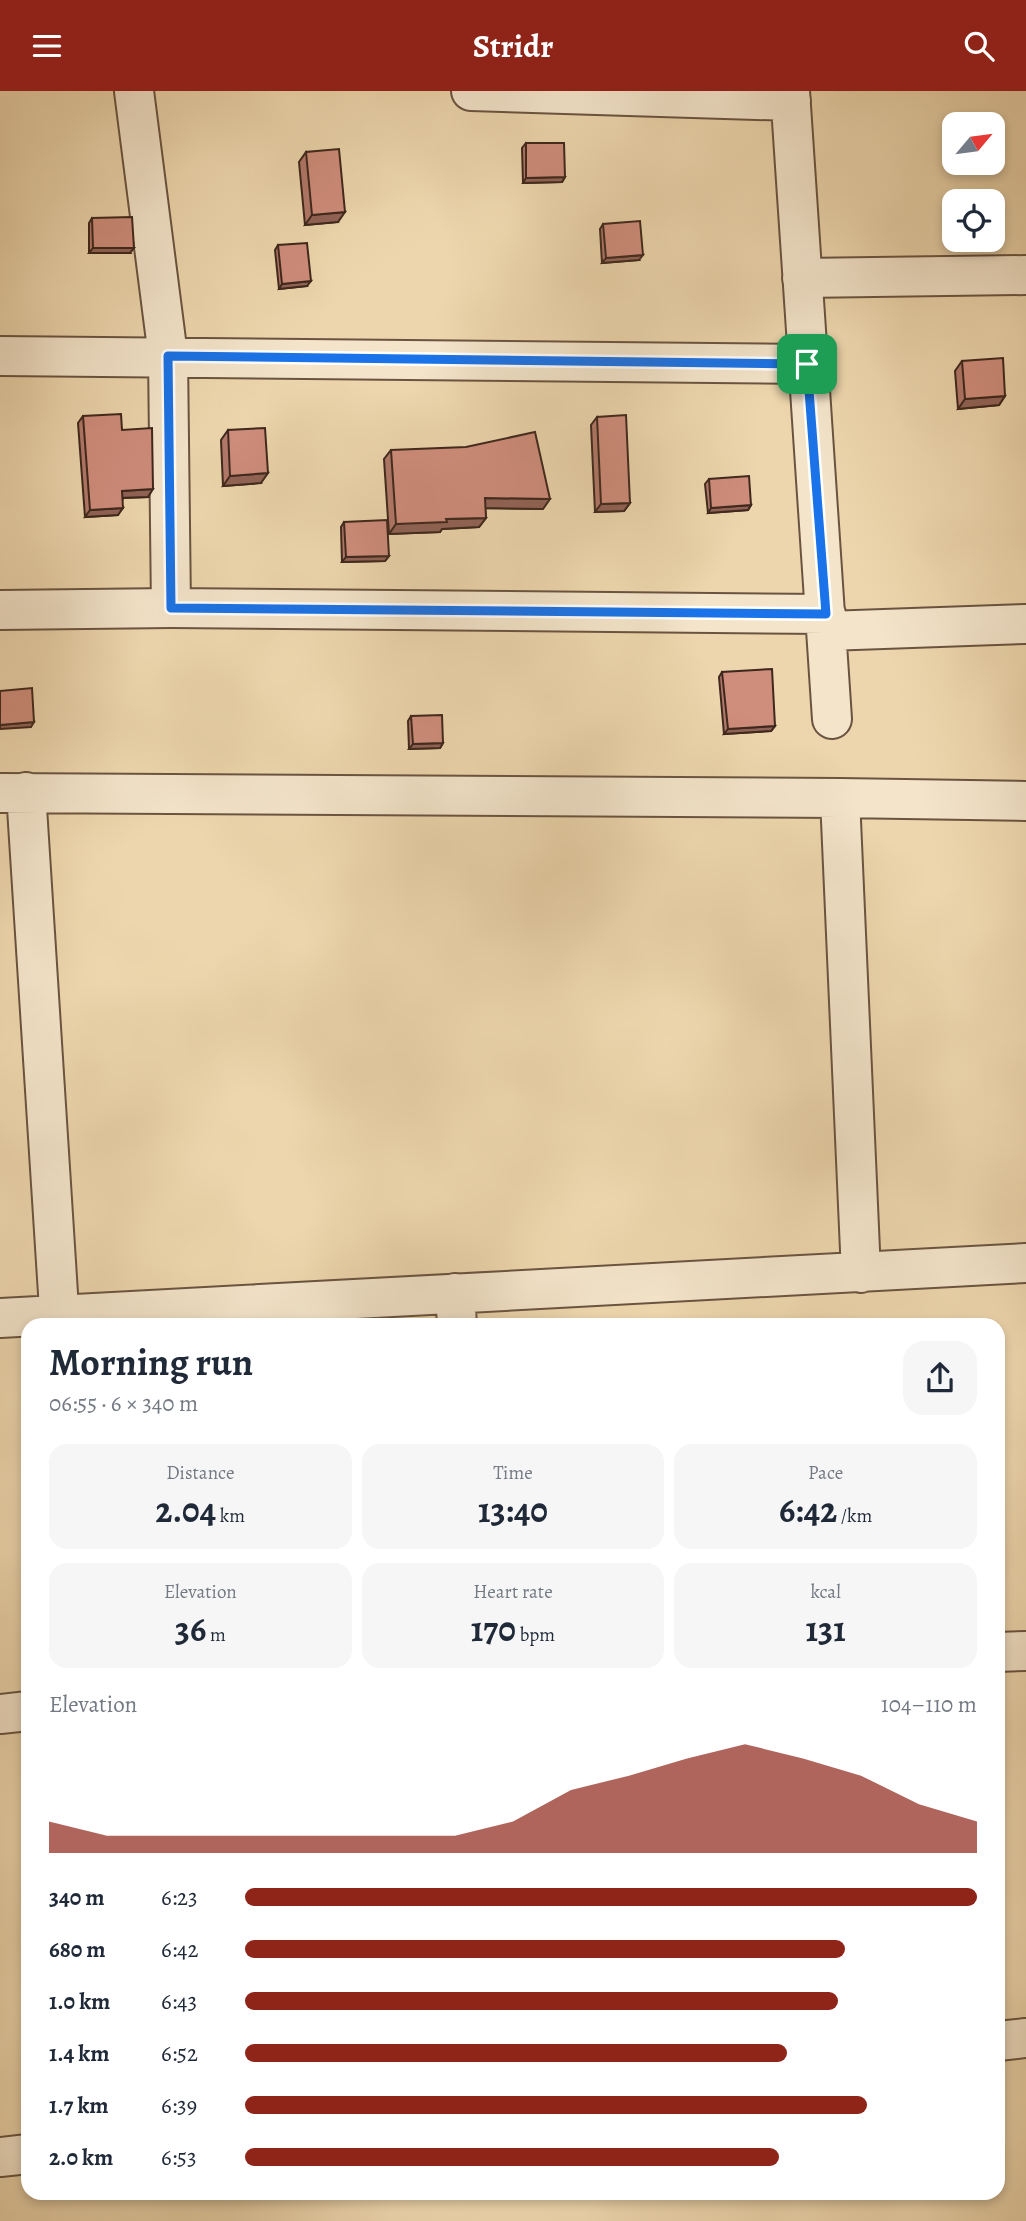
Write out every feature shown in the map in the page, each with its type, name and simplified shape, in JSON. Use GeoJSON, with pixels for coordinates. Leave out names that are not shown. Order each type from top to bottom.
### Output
{"type":"FeatureCollection","features":[{"type":"Feature","properties":{"kind":"street"},"geometry":{"type":"LineString","coordinates":[[134,91],[168,356],[171,608]]}},
{"type":"Feature","properties":{"kind":"street"},"geometry":{"type":"LineString","coordinates":[[471,91],[790,96],[832,719]]}},
{"type":"Feature","properties":{"kind":"street"},"geometry":{"type":"LineString","coordinates":[[802,278],[1026,275]]}},
{"type":"Feature","properties":{"kind":"street"},"geometry":{"type":"LineString","coordinates":[[0,356],[807,364]]}},
{"type":"Feature","properties":{"kind":"street"},"geometry":{"type":"LineString","coordinates":[[0,610],[171,608],[1026,624]]}},
{"type":"Feature","properties":{"kind":"street"},"geometry":{"type":"LineString","coordinates":[[59,1318],[13,792],[1026,801]]}},
{"type":"Feature","properties":{"kind":"street"},"geometry":{"type":"LineString","coordinates":[[840,798],[861,1273]]}},
{"type":"Feature","properties":{"kind":"street"},"geometry":{"type":"LineString","coordinates":[[131,1318],[456,1309],[861,1273],[1026,1263]]}},
{"type":"Feature","properties":{"kind":"street"},"geometry":{"type":"LineString","coordinates":[[0,1318],[21,1319]]}},
{"type":"Feature","properties":{"kind":"street"},"geometry":{"type":"LineString","coordinates":[[1005,1652],[1026,1650]]}},
{"type":"Feature","properties":{"kind":"street"},"geometry":{"type":"LineString","coordinates":[[0,1714],[21,1712]]}},
{"type":"Feature","properties":{"kind":"street"},"geometry":{"type":"LineString","coordinates":[[1005,2040],[1026,2038]]}},
{"type":"Feature","properties":{"kind":"street"},"geometry":{"type":"LineString","coordinates":[[0,2157],[21,2155]]}},
{"type":"Feature","properties":{"kind":"building"},"geometry":{"type":"Polygon","coordinates":[[[526,143],[564,143],[565,177],[526,178],[526,143]]]}},
{"type":"Feature","properties":{"kind":"building"},"geometry":{"type":"Polygon","coordinates":[[[339,149],[345,212],[312,215],[306,152],[339,149]]]}},
{"type":"Feature","properties":{"kind":"building"},"geometry":{"type":"Polygon","coordinates":[[[132,217],[134,248],[93,248],[92,218],[132,217]]]}},
{"type":"Feature","properties":{"kind":"building"},"geometry":{"type":"Polygon","coordinates":[[[640,221],[643,255],[606,258],[603,224],[640,221]]]}},
{"type":"Feature","properties":{"kind":"building"},"geometry":{"type":"Polygon","coordinates":[[[307,243],[311,281],[282,284],[278,245],[307,243]]]}},
{"type":"Feature","properties":{"kind":"building"},"geometry":{"type":"Polygon","coordinates":[[[1003,358],[1005,396],[965,399],[962,361],[1003,358]]]}},
{"type":"Feature","properties":{"kind":"building"},"geometry":{"type":"Polygon","coordinates":[[[121,414],[122,430],[152,428],[153,489],[122,491],[123,508],[90,510],[83,416],[121,414]]]}},
{"type":"Feature","properties":{"kind":"building"},"geometry":{"type":"Polygon","coordinates":[[[626,415],[630,503],[601,504],[597,417],[626,415]]]}},
{"type":"Feature","properties":{"kind":"building"},"geometry":{"type":"Polygon","coordinates":[[[265,428],[268,473],[230,476],[228,430],[265,428]]]}},
{"type":"Feature","properties":{"kind":"building"},"geometry":{"type":"Polygon","coordinates":[[[535,432],[550,499],[485,498],[486,518],[396,524],[391,450],[466,447],[535,432]]]}},
{"type":"Feature","properties":{"kind":"building"},"geometry":{"type":"Polygon","coordinates":[[[749,476],[751,505],[711,508],[709,479],[749,476]]]}},
{"type":"Feature","properties":{"kind":"building"},"geometry":{"type":"Polygon","coordinates":[[[387,520],[389,556],[346,557],[344,522],[387,520]]]}},
{"type":"Feature","properties":{"kind":"building"},"geometry":{"type":"Polygon","coordinates":[[[772,669],[775,726],[728,729],[722,672],[772,669]]]}},
{"type":"Feature","properties":{"kind":"building"},"geometry":{"type":"Polygon","coordinates":[[[32,688],[34,722],[0,725],[0,691],[32,688]]]}},
{"type":"Feature","properties":{"kind":"building"},"geometry":{"type":"Polygon","coordinates":[[[442,715],[443,743],[413,744],[411,716],[442,715]]]}},
{"type":"Feature","properties":{"kind":"route"},"geometry":{"type":"LineString","coordinates":[[168,356],[807,364],[826,614],[171,608],[168,356]]}}]}
